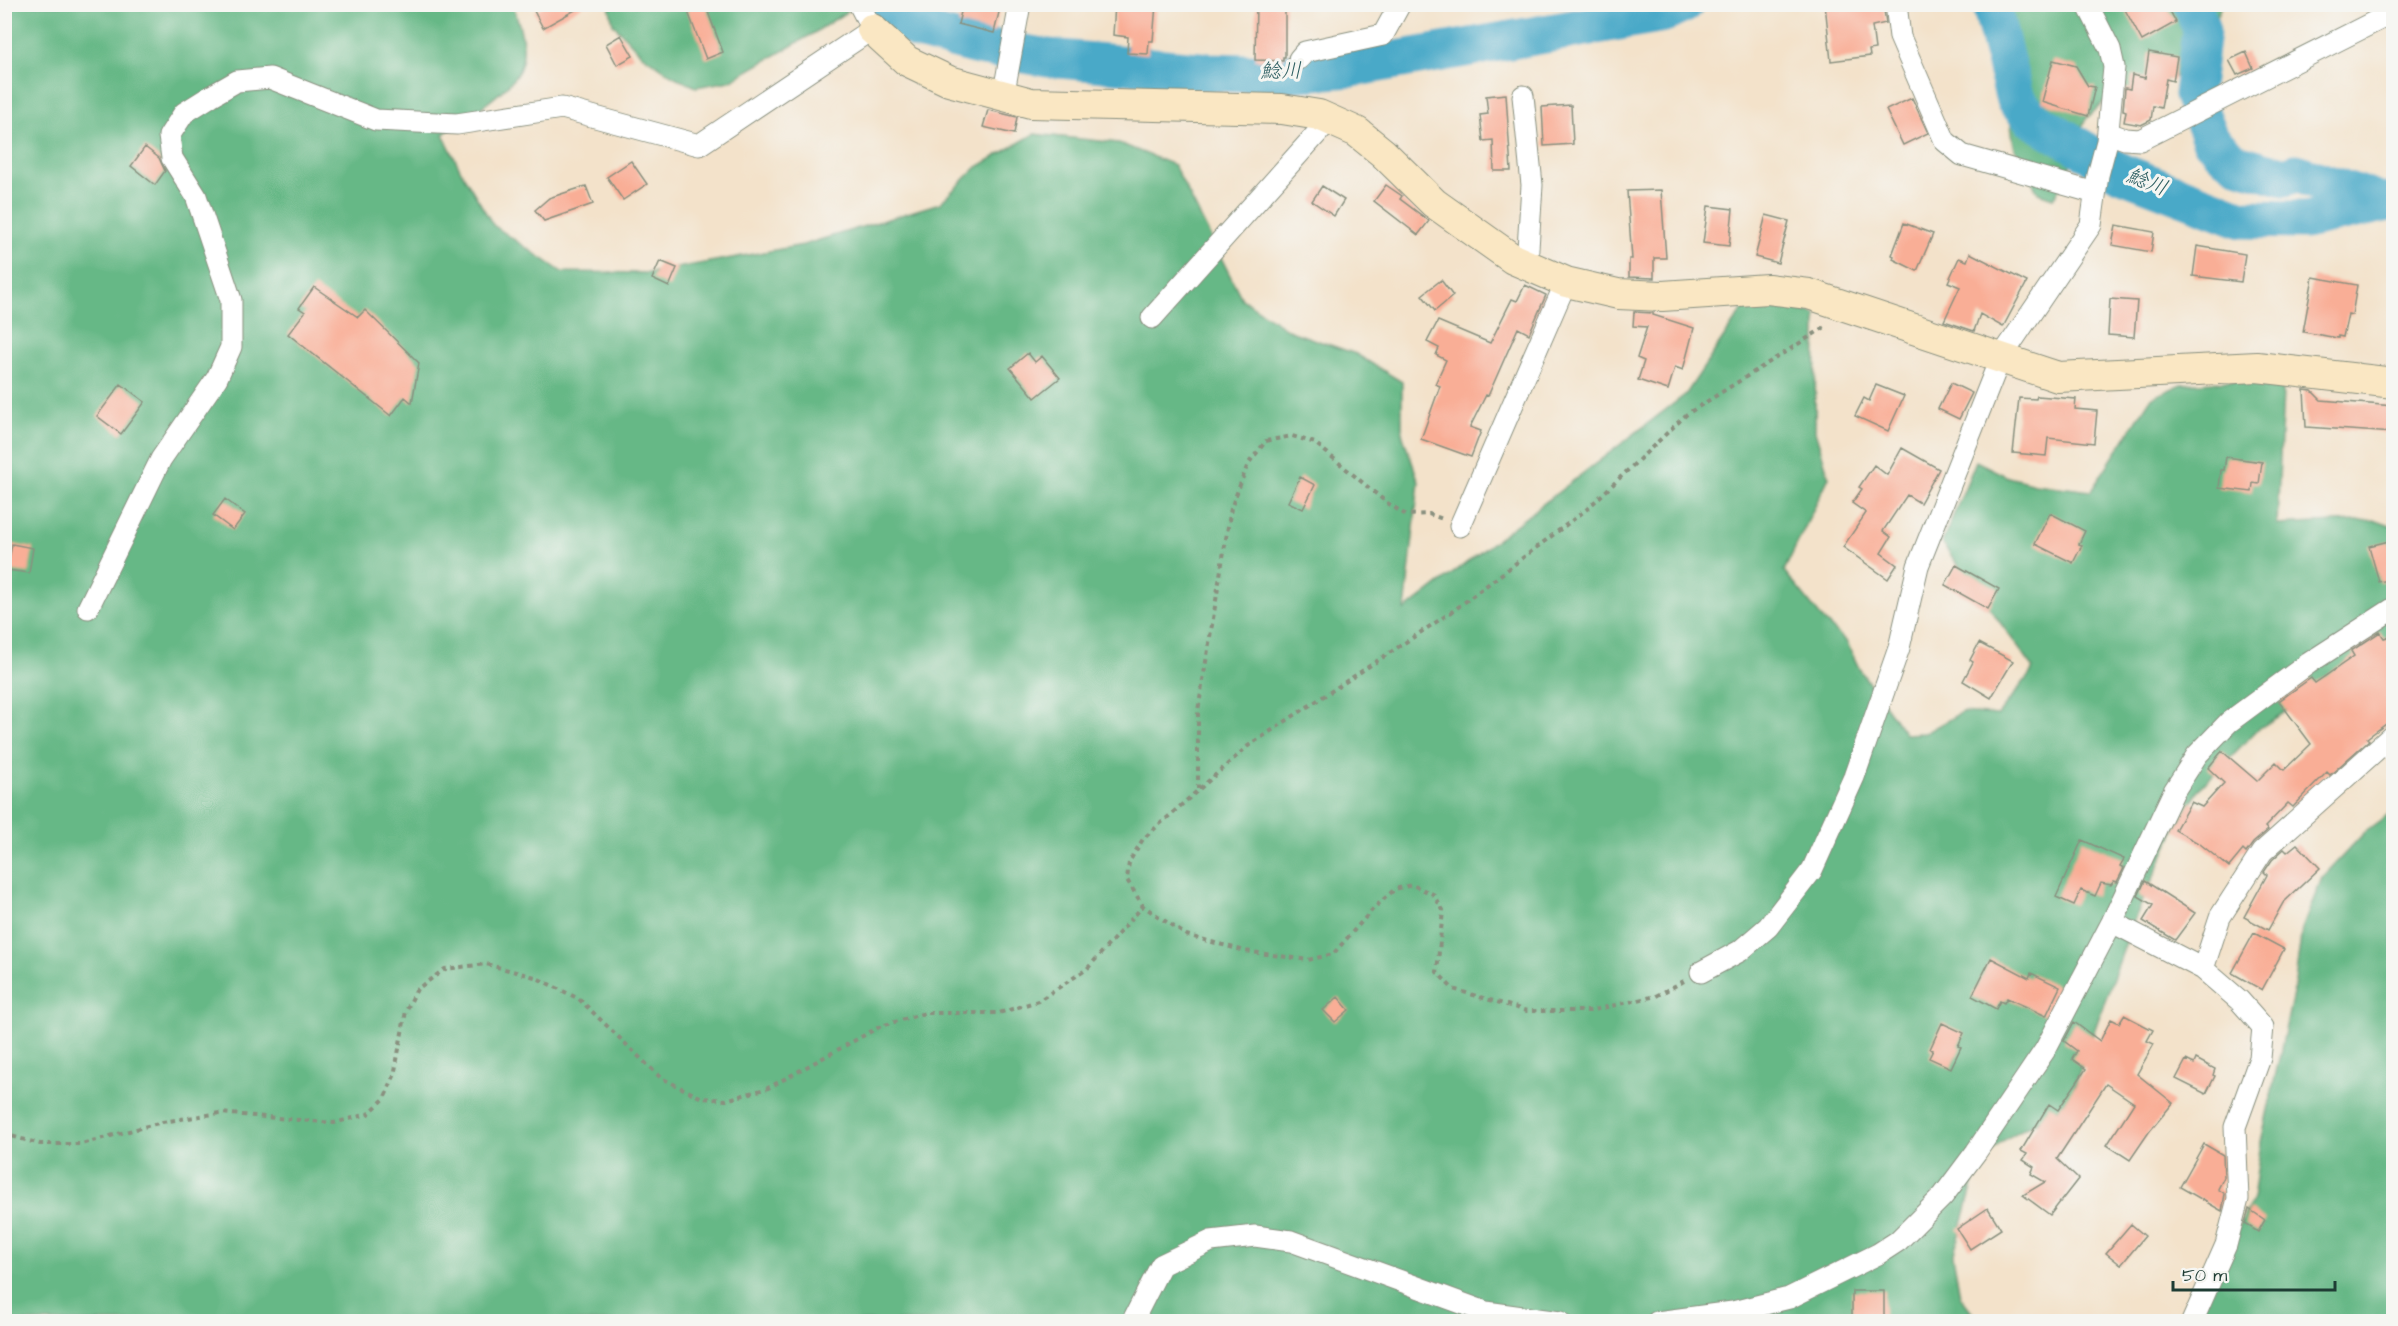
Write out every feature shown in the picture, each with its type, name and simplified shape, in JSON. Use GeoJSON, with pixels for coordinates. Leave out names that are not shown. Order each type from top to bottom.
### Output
{"type":"FeatureCollection","features":[{"type":"Feature","properties":{"kind":"street"},"geometry":{"type":"LineString","coordinates":[[1003,97],[1020,4]]}},
{"type":"Feature","properties":{"kind":"street"},"geometry":{"type":"LineString","coordinates":[[1299,59],[1305,52],[1383,35],[1400,4]]}},
{"type":"Feature","properties":{"kind":"street"},"geometry":{"type":"LineString","coordinates":[[1896,4],[1900,37],[1946,141],[1962,155],[2097,184]]}},
{"type":"Feature","properties":{"kind":"street"},"geometry":{"type":"LineString","coordinates":[[1701,972],[1740,951],[1768,927],[1812,870],[1854,777],[1899,648],[1918,566],[2000,359],[2091,225],[2097,184],[2108,137],[2114,68],[2110,49],[2087,4]]}},
{"type":"Feature","properties":{"kind":"street"},"geometry":{"type":"LineString","coordinates":[[2108,137],[2140,140],[2394,12]]}},
{"type":"Feature","properties":{"kind":"street"},"geometry":{"type":"LineString","coordinates":[[88,608],[161,459],[217,378],[231,347],[231,300],[196,196],[172,158],[169,136],[184,113],[237,81],[270,78],[376,120],[457,124],[562,108],[699,145],[866,17],[907,61],[949,81],[1003,97],[1031,103],[1282,109],[1319,115],[1357,132],[1383,153],[1434,203],[1513,259],[1566,282],[1618,294],[1662,296],[1768,289],[1809,294],[2058,377],[2257,367],[2394,383]]}},
{"type":"Feature","properties":{"kind":"street"},"geometry":{"type":"LineString","coordinates":[[1523,96],[1532,185],[1527,265]]}},
{"type":"Feature","properties":{"kind":"street"},"geometry":{"type":"LineString","coordinates":[[1152,318],[1329,120]]}},
{"type":"Feature","properties":{"kind":"street"},"geometry":{"type":"LineString","coordinates":[[1460,526],[1566,282]]}},
{"type":"Feature","properties":{"kind":"street"},"geometry":{"type":"LineString","coordinates":[[1657,1322],[1733,1312],[1789,1298],[1878,1254],[1898,1241],[1943,1196],[2045,1050],[2112,922],[2174,791],[2198,755],[2229,722],[2309,663],[2394,608]]}},
{"type":"Feature","properties":{"kind":"street"},"geometry":{"type":"LineString","coordinates":[[2203,969],[2220,917],[2262,852],[2394,734]]}},
{"type":"Feature","properties":{"kind":"street"},"geometry":{"type":"LineString","coordinates":[[2112,922],[2203,969],[2239,1000],[2263,1027],[2260,1058],[2235,1127],[2238,1199],[2226,1245],[2192,1322]]}},
{"type":"Feature","properties":{"kind":"street"},"geometry":{"type":"LineString","coordinates":[[1132,1322],[1161,1264],[1211,1241],[1256,1236],[1291,1241],[1486,1312],[1560,1322]]}},
{"type":"Feature","properties":{"kind":"path"},"geometry":{"type":"LineString","coordinates":[[1701,972],[1656,996],[1589,1011],[1527,1011],[1453,989],[1437,972],[1443,910],[1434,894],[1412,885],[1395,889],[1373,909],[1333,954],[1308,960],[1245,951],[1186,935],[1143,906],[1127,880],[1129,862],[1143,839],[1248,746],[1453,611],[1587,509],[1687,414],[1856,308]]}},
{"type":"Feature","properties":{"kind":"path"},"geometry":{"type":"LineString","coordinates":[[1198,789],[1198,711],[1231,508],[1248,464],[1266,441],[1292,436],[1315,443],[1406,515],[1429,514],[1460,526]]}},
{"type":"Feature","properties":{"kind":"path"},"geometry":{"type":"LineString","coordinates":[[4,1134],[40,1144],[81,1144],[162,1122],[220,1113],[334,1123],[368,1114],[384,1099],[394,1076],[406,1011],[417,989],[445,969],[486,964],[535,977],[579,999],[661,1078],[702,1098],[726,1100],[768,1088],[881,1026],[925,1013],[999,1012],[1038,1001],[1087,969],[1143,906]]}},
{"type":"Feature","properties":{"kind":"green space"},"geometry":{"type":"Polygon","coordinates":[[[5,5],[513,5],[523,44],[520,68],[515,77],[497,95],[443,134],[462,173],[493,225],[562,272],[649,273],[803,245],[940,203],[977,167],[1034,134],[1119,143],[1174,165],[1242,299],[1290,331],[1356,354],[1402,382],[1402,433],[1419,482],[1405,610],[1686,394],[1746,304],[1782,304],[1816,314],[1815,431],[1829,477],[1784,571],[1825,622],[1846,641],[1860,670],[1905,734],[1925,733],[1962,712],[1998,715],[2034,669],[1942,543],[1976,461],[2008,477],[2035,484],[2091,491],[2151,398],[2182,384],[2262,379],[2283,390],[2277,525],[2377,520],[2393,526],[2393,633],[2338,679],[2258,729],[2201,787],[2177,826],[2134,920],[2073,1090],[2059,1109],[2007,1138],[1979,1163],[1953,1256],[1960,1296],[1979,1321],[5,1322],[5,5]]]}},
{"type":"Feature","properties":{"kind":"green space"},"geometry":{"type":"Polygon","coordinates":[[[609,5],[857,5],[814,33],[730,81],[696,87],[673,76],[642,55],[613,24],[609,5]]]}},
{"type":"Feature","properties":{"kind":"green space"},"geometry":{"type":"Polygon","coordinates":[[[2003,5],[2221,5],[2204,55],[2180,75],[2108,98],[2086,119],[2074,144],[2067,179],[2053,198],[2038,193],[2014,146],[2001,57],[2007,24],[2003,5]]]}},
{"type":"Feature","properties":{"kind":"green space"},"geometry":{"type":"Polygon","coordinates":[[[2393,812],[2393,1321],[2187,1322],[2253,1199],[2261,1142],[2294,989],[2302,929],[2322,878],[2364,833],[2393,812]]]}},
{"type":"Feature","properties":{"kind":"building"},"geometry":{"type":"Polygon","coordinates":[[[547,4],[586,4],[543,28],[534,11],[547,4]]]}},
{"type":"Feature","properties":{"kind":"building"},"geometry":{"type":"Polygon","coordinates":[[[685,4],[705,4],[723,52],[706,59],[685,4]]]}},
{"type":"Feature","properties":{"kind":"building"},"geometry":{"type":"Polygon","coordinates":[[[963,4],[1001,4],[994,33],[958,24],[963,4]]]}},
{"type":"Feature","properties":{"kind":"building"},"geometry":{"type":"Polygon","coordinates":[[[1115,4],[1156,4],[1153,41],[1149,41],[1148,54],[1127,53],[1128,37],[1113,35],[1115,4]]]}},
{"type":"Feature","properties":{"kind":"building"},"geometry":{"type":"Polygon","coordinates":[[[1256,4],[1285,4],[1285,57],[1283,61],[1255,60],[1256,4]]]}},
{"type":"Feature","properties":{"kind":"building"},"geometry":{"type":"Polygon","coordinates":[[[1825,4],[1883,4],[1886,23],[1872,26],[1875,49],[1869,50],[1870,56],[1831,61],[1825,4]]]}},
{"type":"Feature","properties":{"kind":"building"},"geometry":{"type":"Polygon","coordinates":[[[2122,4],[2166,4],[2176,22],[2142,41],[2122,4]]]}},
{"type":"Feature","properties":{"kind":"building"},"geometry":{"type":"Polygon","coordinates":[[[621,35],[633,56],[617,65],[606,44],[621,35]]]}},
{"type":"Feature","properties":{"kind":"building"},"geometry":{"type":"Polygon","coordinates":[[[2149,52],[2177,57],[2173,81],[2166,79],[2161,108],[2153,106],[2151,120],[2141,125],[2124,122],[2125,88],[2130,89],[2132,75],[2145,78],[2149,52]]]}},
{"type":"Feature","properties":{"kind":"building"},"geometry":{"type":"Polygon","coordinates":[[[2246,52],[2253,68],[2237,75],[2229,60],[2246,52]]]}},
{"type":"Feature","properties":{"kind":"building"},"geometry":{"type":"Polygon","coordinates":[[[2053,60],[2076,66],[2088,86],[2095,87],[2088,116],[2042,102],[2053,60]]]}},
{"type":"Feature","properties":{"kind":"building"},"geometry":{"type":"Polygon","coordinates":[[[1506,94],[1511,171],[1494,171],[1493,140],[1483,141],[1480,115],[1488,114],[1486,96],[1506,94]]]}},
{"type":"Feature","properties":{"kind":"building"},"geometry":{"type":"Polygon","coordinates":[[[1912,98],[1928,133],[1903,145],[1886,110],[1912,98]]]}},
{"type":"Feature","properties":{"kind":"building"},"geometry":{"type":"Polygon","coordinates":[[[1571,105],[1573,144],[1544,146],[1542,107],[1571,105]]]}},
{"type":"Feature","properties":{"kind":"building"},"geometry":{"type":"Polygon","coordinates":[[[988,110],[1017,117],[1014,134],[983,127],[988,110]]]}},
{"type":"Feature","properties":{"kind":"building"},"geometry":{"type":"Polygon","coordinates":[[[145,147],[159,158],[165,171],[155,185],[131,166],[145,147]]]}},
{"type":"Feature","properties":{"kind":"building"},"geometry":{"type":"Polygon","coordinates":[[[631,161],[647,184],[623,200],[607,177],[631,161]]]}},
{"type":"Feature","properties":{"kind":"building"},"geometry":{"type":"Polygon","coordinates":[[[1386,185],[1402,196],[1400,199],[1429,221],[1418,235],[1374,201],[1386,185]]]}},
{"type":"Feature","properties":{"kind":"building"},"geometry":{"type":"Polygon","coordinates":[[[586,186],[593,204],[544,221],[535,210],[549,198],[586,186]]]}},
{"type":"Feature","properties":{"kind":"building"},"geometry":{"type":"Polygon","coordinates":[[[1322,186],[1344,200],[1334,216],[1312,201],[1322,186]]]}},
{"type":"Feature","properties":{"kind":"building"},"geometry":{"type":"Polygon","coordinates":[[[1661,190],[1666,258],[1654,258],[1654,278],[1629,277],[1629,259],[1632,259],[1627,191],[1661,190]]]}},
{"type":"Feature","properties":{"kind":"building"},"geometry":{"type":"Polygon","coordinates":[[[1708,206],[1733,209],[1729,246],[1703,243],[1708,206]]]}},
{"type":"Feature","properties":{"kind":"building"},"geometry":{"type":"Polygon","coordinates":[[[1766,215],[1789,221],[1778,263],[1755,257],[1766,215]]]}},
{"type":"Feature","properties":{"kind":"building"},"geometry":{"type":"Polygon","coordinates":[[[1904,223],[1933,234],[1917,271],[1893,259],[1892,255],[1904,223]]]}},
{"type":"Feature","properties":{"kind":"building"},"geometry":{"type":"Polygon","coordinates":[[[2116,225],[2154,232],[2151,252],[2112,245],[2116,225]]]}},
{"type":"Feature","properties":{"kind":"building"},"geometry":{"type":"Polygon","coordinates":[[[2197,246],[2245,254],[2241,282],[2193,276],[2197,246]]]}},
{"type":"Feature","properties":{"kind":"building"},"geometry":{"type":"Polygon","coordinates":[[[1970,253],[2027,282],[2003,327],[1980,314],[1974,331],[1944,321],[1960,287],[1948,282],[1959,258],[1967,261],[1970,253]]]}},
{"type":"Feature","properties":{"kind":"building"},"geometry":{"type":"Polygon","coordinates":[[[660,261],[677,268],[669,287],[652,279],[660,261]]]}},
{"type":"Feature","properties":{"kind":"building"},"geometry":{"type":"Polygon","coordinates":[[[2313,277],[2357,285],[2352,315],[2348,314],[2343,337],[2303,332],[2313,277]]]}},
{"type":"Feature","properties":{"kind":"building"},"geometry":{"type":"Polygon","coordinates":[[[1441,280],[1453,296],[1435,311],[1422,295],[1441,280]]]}},
{"type":"Feature","properties":{"kind":"building"},"geometry":{"type":"Polygon","coordinates":[[[1525,285],[1546,295],[1529,334],[1518,328],[1488,396],[1486,395],[1470,427],[1481,431],[1471,457],[1421,439],[1440,386],[1435,384],[1446,360],[1436,355],[1439,348],[1427,342],[1438,321],[1490,343],[1512,299],[1517,301],[1525,285]]]}},
{"type":"Feature","properties":{"kind":"building"},"geometry":{"type":"Polygon","coordinates":[[[314,287],[358,317],[365,310],[419,363],[412,403],[405,397],[391,416],[288,334],[305,312],[299,308],[314,287]]]}},
{"type":"Feature","properties":{"kind":"building"},"geometry":{"type":"Polygon","coordinates":[[[2110,299],[2137,301],[2134,337],[2108,335],[2110,299]]]}},
{"type":"Feature","properties":{"kind":"building"},"geometry":{"type":"Polygon","coordinates":[[[1634,312],[1653,313],[1653,315],[1694,328],[1683,370],[1675,367],[1668,390],[1638,380],[1644,361],[1637,358],[1647,327],[1633,326],[1634,312]]]}},
{"type":"Feature","properties":{"kind":"building"},"geometry":{"type":"Polygon","coordinates":[[[1028,353],[1035,362],[1042,356],[1060,378],[1035,398],[1010,368],[1028,353]]]}},
{"type":"Feature","properties":{"kind":"building"},"geometry":{"type":"Polygon","coordinates":[[[1951,383],[1972,393],[1959,419],[1938,409],[1951,383]]]}},
{"type":"Feature","properties":{"kind":"building"},"geometry":{"type":"Polygon","coordinates":[[[121,384],[145,402],[121,434],[97,416],[121,384]]]}},
{"type":"Feature","properties":{"kind":"building"},"geometry":{"type":"Polygon","coordinates":[[[1876,385],[1904,396],[1888,431],[1855,416],[1864,398],[1869,401],[1876,385]]]}},
{"type":"Feature","properties":{"kind":"building"},"geometry":{"type":"Polygon","coordinates":[[[2304,390],[2312,391],[2321,400],[2394,406],[2394,433],[2306,427],[2304,390]]]}},
{"type":"Feature","properties":{"kind":"building"},"geometry":{"type":"Polygon","coordinates":[[[2037,396],[2076,399],[2075,409],[2097,411],[2094,443],[2048,438],[2046,456],[2013,453],[2019,398],[2036,399],[2037,396]]]}},
{"type":"Feature","properties":{"kind":"building"},"geometry":{"type":"Polygon","coordinates":[[[1902,448],[1939,469],[1920,503],[1907,495],[1883,531],[1891,537],[1881,553],[1897,565],[1888,579],[1843,547],[1866,513],[1852,503],[1862,489],[1859,487],[1874,465],[1887,475],[1902,448]]]}},
{"type":"Feature","properties":{"kind":"building"},"geometry":{"type":"Polygon","coordinates":[[[2226,457],[2262,462],[2259,484],[2253,483],[2252,492],[2219,488],[2221,470],[2224,470],[2226,457]]]}},
{"type":"Feature","properties":{"kind":"building"},"geometry":{"type":"Polygon","coordinates":[[[1300,477],[1315,485],[1303,509],[1288,502],[1300,477]]]}},
{"type":"Feature","properties":{"kind":"building"},"geometry":{"type":"Polygon","coordinates":[[[225,499],[245,514],[233,530],[213,515],[225,499]]]}},
{"type":"Feature","properties":{"kind":"building"},"geometry":{"type":"Polygon","coordinates":[[[2050,513],[2085,531],[2079,544],[2082,545],[2073,563],[2035,544],[2050,513]]]}},
{"type":"Feature","properties":{"kind":"building"},"geometry":{"type":"Polygon","coordinates":[[[2389,541],[2394,558],[2394,579],[2379,582],[2369,546],[2389,541]]]}},
{"type":"Feature","properties":{"kind":"building"},"geometry":{"type":"Polygon","coordinates":[[[12,544],[33,548],[29,573],[7,570],[12,544]]]}},
{"type":"Feature","properties":{"kind":"building"},"geometry":{"type":"Polygon","coordinates":[[[1956,565],[1999,589],[1988,609],[1945,585],[1956,565]]]}},
{"type":"Feature","properties":{"kind":"building"},"geometry":{"type":"Polygon","coordinates":[[[2380,632],[2384,638],[2394,635],[2394,718],[2367,738],[2369,740],[2330,775],[2327,772],[2293,807],[2288,803],[2265,827],[2268,830],[2253,843],[2246,853],[2243,850],[2229,867],[2200,844],[2175,830],[2191,802],[2202,807],[2224,783],[2208,768],[2222,751],[2257,781],[2276,762],[2284,770],[2311,744],[2279,701],[2311,678],[2315,683],[2354,656],[2351,651],[2380,632]]]}},
{"type":"Feature","properties":{"kind":"building"},"geometry":{"type":"Polygon","coordinates":[[[1979,643],[2013,661],[1991,698],[1963,681],[1973,662],[1970,660],[1979,643]]]}},
{"type":"Feature","properties":{"kind":"building"},"geometry":{"type":"Polygon","coordinates":[[[2082,840],[2124,859],[2120,866],[2124,868],[2117,882],[2114,881],[2111,885],[2101,883],[2095,896],[2081,890],[2074,905],[2056,897],[2082,840]]]}},
{"type":"Feature","properties":{"kind":"building"},"geometry":{"type":"Polygon","coordinates":[[[2297,844],[2320,868],[2283,903],[2268,930],[2244,917],[2267,875],[2264,872],[2272,860],[2284,849],[2287,852],[2297,844]]]}},
{"type":"Feature","properties":{"kind":"building"},"geometry":{"type":"Polygon","coordinates":[[[2145,881],[2195,913],[2175,940],[2143,921],[2153,905],[2138,896],[2145,881]]]}},
{"type":"Feature","properties":{"kind":"building"},"geometry":{"type":"Polygon","coordinates":[[[2254,933],[2284,949],[2262,990],[2232,973],[2254,933]]]}},
{"type":"Feature","properties":{"kind":"building"},"geometry":{"type":"Polygon","coordinates":[[[1991,958],[2029,978],[2031,973],[2060,987],[2046,1016],[2007,998],[2004,1003],[2000,1001],[1996,1009],[1972,996],[1991,958]]]}},
{"type":"Feature","properties":{"kind":"building"},"geometry":{"type":"Polygon","coordinates":[[[1338,997],[1349,1010],[1335,1022],[1323,1010],[1338,997]]]}},
{"type":"Feature","properties":{"kind":"building"},"geometry":{"type":"Polygon","coordinates":[[[2124,1015],[2153,1030],[2147,1041],[2154,1044],[2137,1074],[2173,1103],[2130,1160],[2107,1145],[2134,1103],[2106,1084],[2057,1159],[2078,1179],[2050,1215],[2023,1195],[2045,1182],[2031,1174],[2034,1167],[2023,1160],[2027,1154],[2021,1151],[2049,1104],[2058,1110],[2086,1069],[2072,1059],[2077,1051],[2064,1041],[2074,1022],[2100,1041],[2111,1019],[2119,1023],[2124,1015]]]}},
{"type":"Feature","properties":{"kind":"building"},"geometry":{"type":"Polygon","coordinates":[[[1942,1023],[1964,1033],[1958,1046],[1961,1047],[1951,1068],[1929,1058],[1933,1050],[1930,1049],[1942,1023]]]}},
{"type":"Feature","properties":{"kind":"building"},"geometry":{"type":"Polygon","coordinates":[[[2196,1059],[2215,1069],[2213,1075],[2215,1076],[2206,1094],[2176,1079],[2186,1060],[2194,1064],[2196,1059]]]}},
{"type":"Feature","properties":{"kind":"building"},"geometry":{"type":"Polygon","coordinates":[[[2204,1144],[2223,1155],[2224,1177],[2218,1189],[2225,1194],[2222,1211],[2180,1187],[2204,1144]]]}},
{"type":"Feature","properties":{"kind":"building"},"geometry":{"type":"Polygon","coordinates":[[[1988,1208],[2001,1229],[1970,1249],[1957,1229],[1988,1208]]]}},
{"type":"Feature","properties":{"kind":"building"},"geometry":{"type":"Polygon","coordinates":[[[2249,1209],[2265,1220],[2258,1232],[2245,1224],[2249,1209]]]}},
{"type":"Feature","properties":{"kind":"building"},"geometry":{"type":"Polygon","coordinates":[[[2131,1224],[2145,1236],[2121,1265],[2106,1253],[2131,1224]]]}},
{"type":"Feature","properties":{"kind":"building"},"geometry":{"type":"Polygon","coordinates":[[[1852,1291],[1884,1291],[1884,1322],[1852,1322],[1852,1291]]]}},
{"type":"Feature","properties":{"kind":"waterway","name":"鯰川"},"geometry":{"type":"LineString","coordinates":[[884,4],[892,15],[918,30],[978,46],[1048,58],[1210,72],[1274,74],[1351,68],[1664,13],[1684,4]]}},
{"type":"Feature","properties":{"kind":"waterway","name":"鯰川"},"geometry":{"type":"LineString","coordinates":[[1991,4],[2015,100],[2033,119],[2120,172],[2242,219],[2305,220],[2394,201]]}},
{"type":"Feature","properties":{"kind":"waterway"},"geometry":{"type":"LineString","coordinates":[[2193,4],[2201,31],[2193,95],[2211,140],[2227,156],[2240,164],[2285,177],[2296,173],[2382,203]]}}]}
